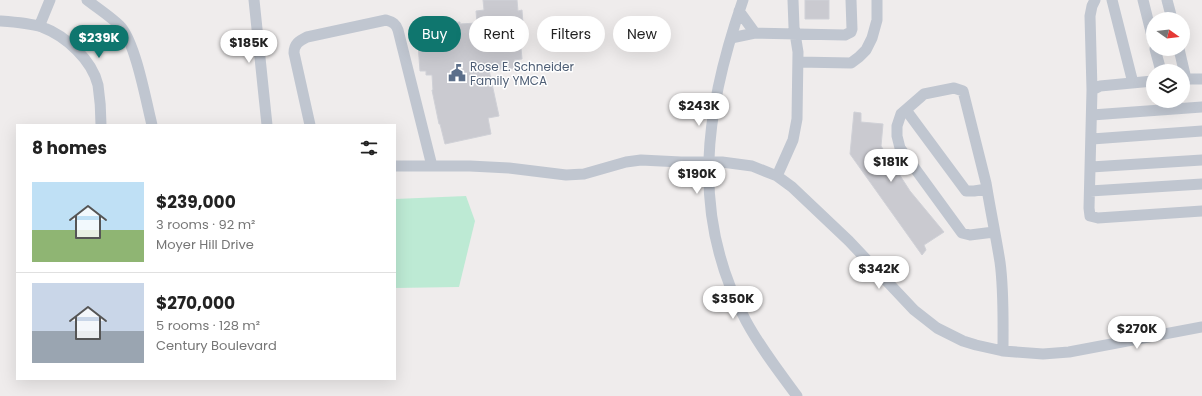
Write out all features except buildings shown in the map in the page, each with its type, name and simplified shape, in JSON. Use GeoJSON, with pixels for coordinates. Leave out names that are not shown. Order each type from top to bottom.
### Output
{"type":"FeatureCollection","features":[{"type":"Feature","properties":{"kind":"street"},"geometry":{"type":"LineString","coordinates":[[42,27],[41,22],[50,0]]}},
{"type":"Feature","properties":{"kind":"street"},"geometry":{"type":"LineString","coordinates":[[87,0],[121,27],[128,41],[136,64],[152,124]]}},
{"type":"Feature","properties":{"kind":"street"},"geometry":{"type":"LineString","coordinates":[[254,0],[267,124]]}},
{"type":"Feature","properties":{"kind":"street"},"geometry":{"type":"LineString","coordinates":[[743,0],[721,73],[713,115],[708,162],[708,197],[719,255],[739,308],[754,335],[797,396]]}},
{"type":"Feature","properties":{"kind":"street"},"geometry":{"type":"LineString","coordinates":[[777,176],[793,140],[797,119],[798,62],[793,0]]}},
{"type":"Feature","properties":{"kind":"street"},"geometry":{"type":"LineString","coordinates":[[731,38],[755,33],[845,35],[851,32],[852,29],[851,0]]}},
{"type":"Feature","properties":{"kind":"street"},"geometry":{"type":"LineString","coordinates":[[798,62],[851,62],[859,57],[866,50],[872,38],[877,20],[877,0]]}},
{"type":"Feature","properties":{"kind":"street"},"geometry":{"type":"LineString","coordinates":[[1095,0],[1090,16],[1092,90],[1090,216],[1098,218],[1202,211]]}},
{"type":"Feature","properties":{"kind":"street"},"geometry":{"type":"LineString","coordinates":[[1112,0],[1133,83]]}},
{"type":"Feature","properties":{"kind":"street"},"geometry":{"type":"LineString","coordinates":[[1143,0],[1146,12]]}},
{"type":"Feature","properties":{"kind":"street"},"geometry":{"type":"LineString","coordinates":[[1167,0],[1170,12]]}},
{"type":"Feature","properties":{"kind":"street"},"geometry":{"type":"LineString","coordinates":[[739,11],[755,33]]}},
{"type":"Feature","properties":{"kind":"street"},"geometry":{"type":"LineString","coordinates":[[310,124],[294,53],[294,47],[297,42],[307,37],[386,20],[391,21],[395,23],[398,30],[432,166]]}},
{"type":"Feature","properties":{"kind":"street"},"geometry":{"type":"LineString","coordinates":[[0,21],[17,22],[42,27],[64,39],[80,52],[92,68],[98,85],[101,124]]}},
{"type":"Feature","properties":{"kind":"street"},"geometry":{"type":"LineString","coordinates":[[1190,79],[1202,79]]}},
{"type":"Feature","properties":{"kind":"street"},"geometry":{"type":"LineString","coordinates":[[1092,90],[1100,86],[1146,82]]}},
{"type":"Feature","properties":{"kind":"street"},"geometry":{"type":"LineString","coordinates":[[994,232],[970,235],[962,233],[900,148],[897,136],[901,114],[924,94],[954,88],[964,92],[987,189],[1000,263],[1003,313],[1003,352]]}},
{"type":"Feature","properties":{"kind":"street"},"geometry":{"type":"LineString","coordinates":[[1092,115],[1202,107]]}},
{"type":"Feature","properties":{"kind":"street"},"geometry":{"type":"LineString","coordinates":[[906,110],[966,191],[974,192],[987,189]]}},
{"type":"Feature","properties":{"kind":"street"},"geometry":{"type":"LineString","coordinates":[[1092,139],[1202,131]]}},
{"type":"Feature","properties":{"kind":"street"},"geometry":{"type":"LineString","coordinates":[[1091,167],[1202,160]]}},
{"type":"Feature","properties":{"kind":"street"},"geometry":{"type":"LineString","coordinates":[[396,166],[509,168],[566,175],[594,172],[633,161],[729,162],[752,166],[777,176],[804,197],[861,253],[905,301],[937,328],[963,341],[1003,352],[1030,354],[1056,353],[1202,327]]}},
{"type":"Feature","properties":{"kind":"street"},"geometry":{"type":"LineString","coordinates":[[1090,191],[1202,184]]}},
{"type":"Feature","properties":{"kind":"green space"},"geometry":{"type":"Polygon","coordinates":[[[466,196],[475,221],[459,287],[396,288],[396,199],[466,196]]]}},
{"type":"Feature","properties":{"kind":"place","name":"Rose E. Schneider Family YMCA"},"geometry":{"type":"Point","coordinates":[457,73]}}]}
